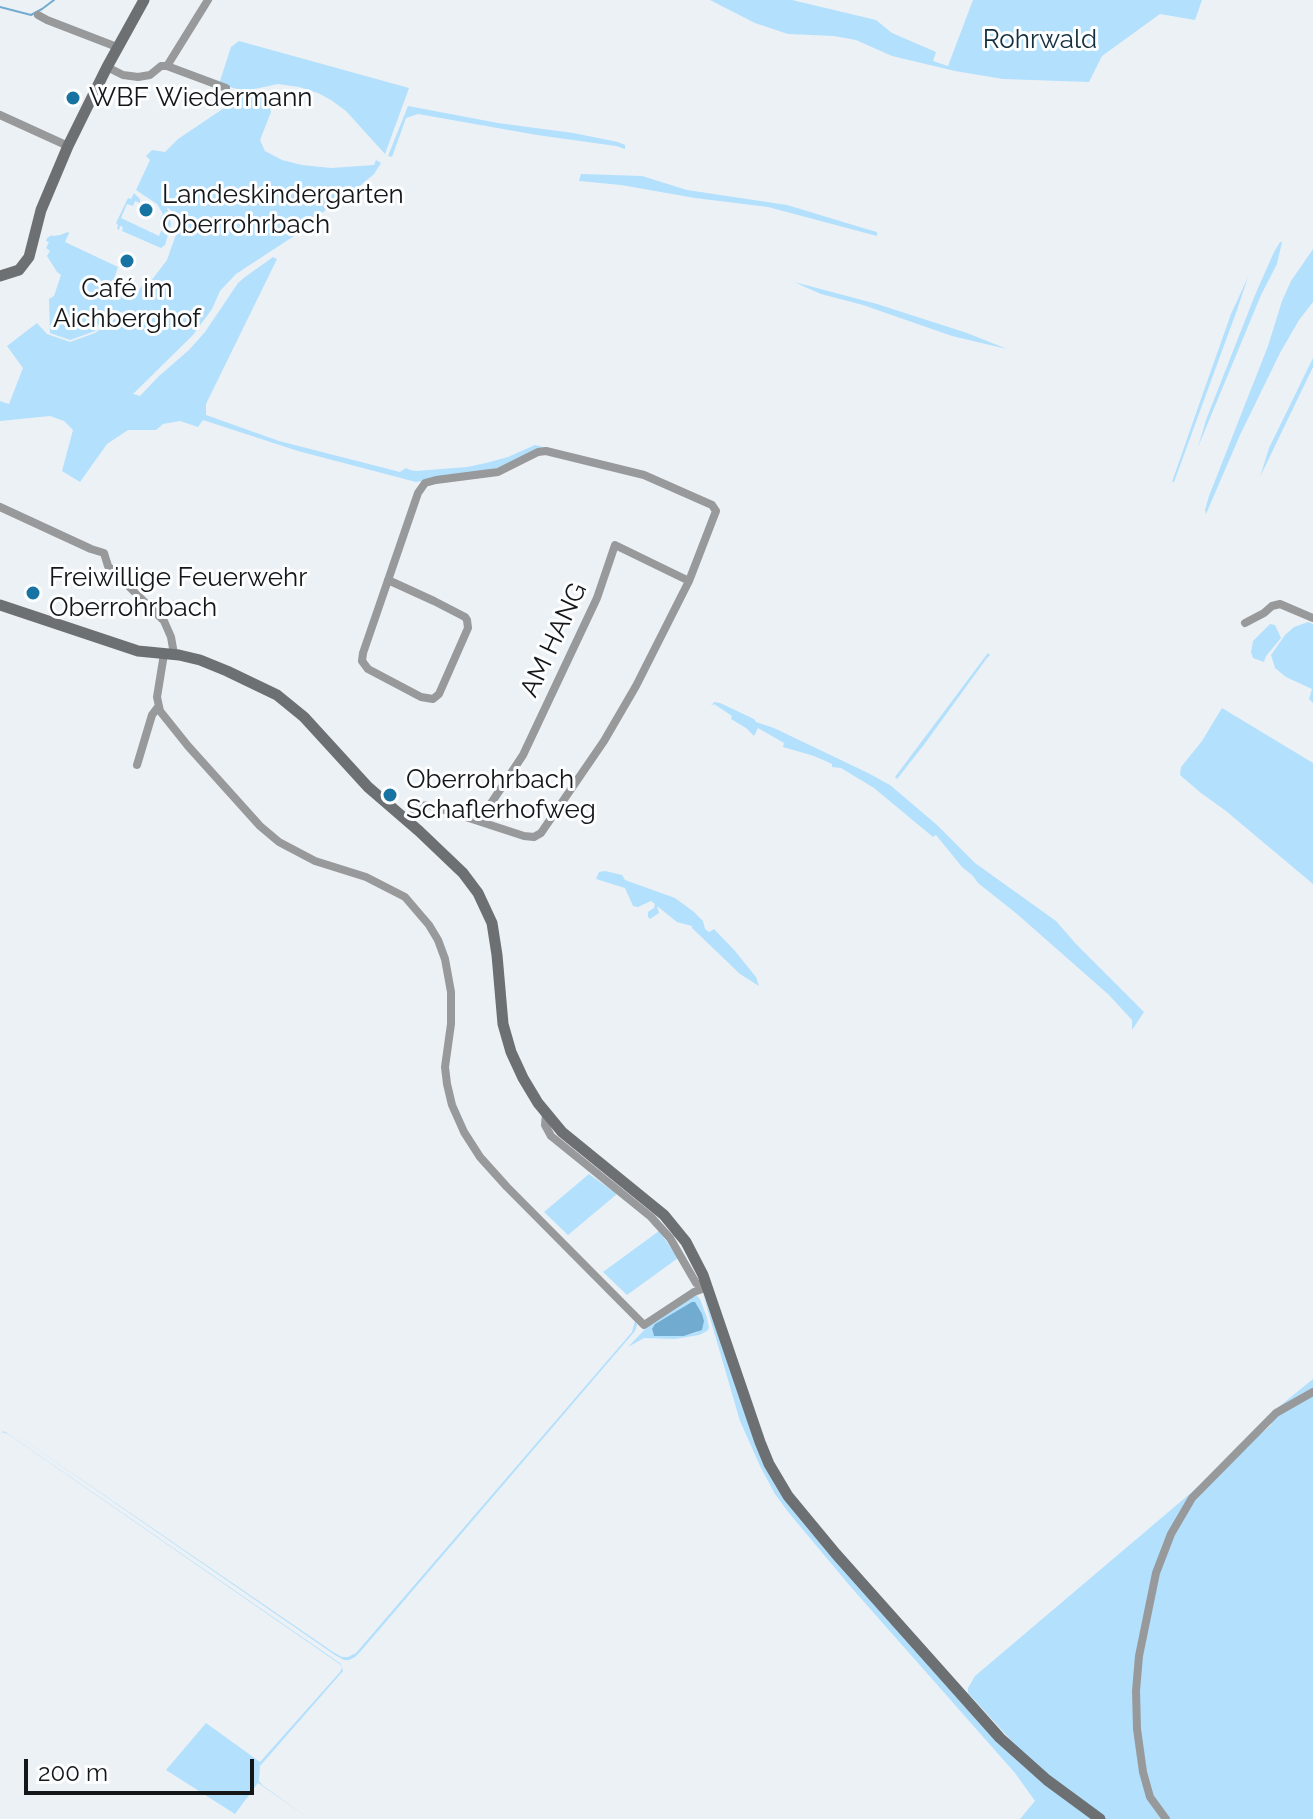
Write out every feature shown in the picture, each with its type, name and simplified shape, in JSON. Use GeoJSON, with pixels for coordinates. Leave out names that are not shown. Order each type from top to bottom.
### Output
{"type":"FeatureCollection","features":[{"type":"Feature","properties":{"kind":"main road"},"geometry":{"type":"LineString","coordinates":[[0,276],[19,270],[29,257],[41,210],[68,146],[144,0]]}},
{"type":"Feature","properties":{"kind":"main road"},"geometry":{"type":"LineString","coordinates":[[0,605],[132,649],[192,658],[218,667],[283,699],[308,721],[368,787],[463,873],[486,908],[495,937],[506,1034],[523,1078],[546,1113],[569,1139],[643,1197],[673,1225],[693,1253],[760,1442],[788,1496],[1000,1738],[1055,1787],[1100,1819]]}},
{"type":"Feature","properties":{"kind":"street"},"geometry":{"type":"LineString","coordinates":[[167,66],[208,0]]}},
{"type":"Feature","properties":{"kind":"street"},"geometry":{"type":"LineString","coordinates":[[38,15],[117,47]]}},
{"type":"Feature","properties":{"kind":"street"},"geometry":{"type":"LineString","coordinates":[[107,67],[123,75],[138,77],[167,66],[226,88]]}},
{"type":"Feature","properties":{"kind":"street"},"geometry":{"type":"LineString","coordinates":[[0,115],[68,146]]}},
{"type":"Feature","properties":{"kind":"street"},"geometry":{"type":"LineString","coordinates":[[388,580],[445,606],[467,620],[468,628],[439,694],[433,699],[421,697],[362,664],[388,580],[425,483],[498,472],[541,451],[636,472],[715,508],[715,516],[689,581],[636,686],[604,741],[541,833],[534,837],[524,836],[426,805],[419,807],[406,820]]}},
{"type":"Feature","properties":{"kind":"street"},"geometry":{"type":"LineString","coordinates":[[0,507],[104,553],[108,566],[164,621],[171,637],[157,697],[158,707],[188,746],[260,826],[274,838],[315,861],[366,877],[405,897],[429,925],[445,959],[451,992],[445,1067],[452,1105],[480,1157],[507,1187],[644,1325],[694,1292],[707,1287]]}},
{"type":"Feature","properties":{"kind":"street","name":"AM HANG"},"geometry":{"type":"LineString","coordinates":[[480,820],[523,755],[597,598],[615,545],[689,581]]}},
{"type":"Feature","properties":{"kind":"street"},"geometry":{"type":"LineString","coordinates":[[1245,623],[1276,604],[1313,618]]}},
{"type":"Feature","properties":{"kind":"street"},"geometry":{"type":"LineString","coordinates":[[137,765],[152,715],[158,707]]}},
{"type":"Feature","properties":{"kind":"street"},"geometry":{"type":"LineString","coordinates":[[1166,1819],[1150,1797],[1137,1729],[1139,1656],[1156,1573],[1171,1534],[1192,1498],[1276,1413],[1313,1392]]}},
{"type":"Feature","properties":{"kind":"green space","name":"Rohrwald"},"geometry":{"type":"Polygon","coordinates":[[[710,0],[792,0],[876,20],[892,33],[936,52],[933,61],[948,66],[973,0],[1202,0],[1195,20],[1160,14],[1102,56],[1089,82],[1003,79],[955,71],[892,56],[856,40],[788,34],[755,23],[710,0]]]}},
{"type":"Feature","properties":{"kind":"green space"},"geometry":{"type":"Polygon","coordinates":[[[239,41],[409,88],[385,154],[346,111],[318,93],[278,84],[245,91],[219,84],[231,47],[239,41]]]}},
{"type":"Feature","properties":{"kind":"green space"},"geometry":{"type":"Polygon","coordinates":[[[260,94],[268,100],[271,112],[260,140],[265,151],[282,160],[331,168],[374,165],[376,160],[381,163],[361,185],[294,236],[236,274],[220,291],[212,309],[193,335],[133,394],[140,396],[189,350],[238,283],[273,257],[277,259],[206,404],[206,415],[279,441],[400,472],[406,468],[416,471],[467,467],[508,457],[535,445],[611,463],[546,449],[503,467],[416,482],[298,451],[203,420],[198,427],[180,421],[163,424],[156,430],[128,430],[107,444],[80,482],[62,471],[73,430],[64,421],[50,416],[0,421],[0,401],[9,404],[23,368],[7,346],[37,323],[47,334],[70,342],[95,333],[123,311],[103,316],[95,331],[70,340],[50,333],[49,299],[54,296],[61,275],[47,256],[50,251],[46,248],[47,238],[68,232],[65,242],[118,267],[115,276],[120,279],[117,286],[127,283],[137,288],[132,299],[144,283],[148,285],[167,260],[181,220],[167,207],[171,224],[165,245],[161,248],[122,231],[123,227],[117,229],[116,223],[128,198],[131,199],[134,193],[140,203],[135,201],[133,206],[127,204],[121,218],[159,236],[165,222],[160,219],[163,214],[157,204],[136,190],[150,160],[146,156],[152,150],[165,152],[178,139],[239,98],[260,94]]]}},
{"type":"Feature","properties":{"kind":"green space"},"geometry":{"type":"Polygon","coordinates":[[[408,106],[573,133],[618,142],[625,145],[625,149],[418,114],[406,118],[392,157],[388,156],[408,106]]]}},
{"type":"Feature","properties":{"kind":"green space"},"geometry":{"type":"Polygon","coordinates":[[[581,174],[642,176],[687,190],[787,205],[877,232],[877,236],[768,207],[579,181],[581,174]]]}},
{"type":"Feature","properties":{"kind":"green space"},"geometry":{"type":"Polygon","coordinates":[[[1280,242],[1277,264],[1261,295],[1198,447],[1255,295],[1280,242]]]}},
{"type":"Feature","properties":{"kind":"green space"},"geometry":{"type":"Polygon","coordinates":[[[1313,249],[1313,302],[1280,353],[1206,514],[1209,496],[1268,346],[1282,301],[1291,281],[1313,249]]]}},
{"type":"Feature","properties":{"kind":"green space"},"geometry":{"type":"Polygon","coordinates":[[[1248,277],[1174,482],[1172,482],[1231,314],[1248,277]]]}},
{"type":"Feature","properties":{"kind":"green space"},"geometry":{"type":"Polygon","coordinates":[[[794,282],[877,304],[1007,349],[952,336],[821,294],[794,282]]]}},
{"type":"Feature","properties":{"kind":"green space"},"geometry":{"type":"Polygon","coordinates":[[[1313,358],[1313,367],[1260,477],[1269,448],[1313,358]]]}},
{"type":"Feature","properties":{"kind":"green space"},"geometry":{"type":"Polygon","coordinates":[[[1308,622],[1313,624],[1313,703],[1309,699],[1312,689],[1275,668],[1271,655],[1285,635],[1294,627],[1308,622]]]}},
{"type":"Feature","properties":{"kind":"green space"},"geometry":{"type":"Polygon","coordinates":[[[1270,624],[1275,625],[1281,638],[1264,662],[1253,658],[1251,652],[1253,641],[1270,624]]]}},
{"type":"Feature","properties":{"kind":"green space"},"geometry":{"type":"Polygon","coordinates":[[[988,653],[990,655],[897,779],[895,777],[988,653]]]}},
{"type":"Feature","properties":{"kind":"green space"},"geometry":{"type":"Polygon","coordinates":[[[714,702],[890,785],[975,863],[1056,921],[1144,1012],[1132,1030],[1132,1020],[1109,995],[978,883],[936,835],[933,837],[874,788],[841,768],[783,747],[784,743],[758,728],[754,736],[731,719],[732,716],[714,704],[711,706],[714,702]]]}},
{"type":"Feature","properties":{"kind":"green space"},"geometry":{"type":"Polygon","coordinates":[[[1222,708],[1313,763],[1313,884],[1180,775],[1181,767],[1202,741],[1222,708]]]}},
{"type":"Feature","properties":{"kind":"green space"},"geometry":{"type":"Polygon","coordinates":[[[605,871],[675,898],[694,912],[703,921],[705,929],[709,932],[714,929],[735,951],[756,977],[759,986],[740,974],[692,926],[677,922],[657,906],[659,913],[650,919],[648,912],[655,904],[651,901],[633,906],[625,888],[596,879],[599,872],[605,871]]]}},
{"type":"Feature","properties":{"kind":"green space"},"geometry":{"type":"Polygon","coordinates":[[[589,1174],[617,1194],[568,1235],[544,1212],[589,1174]]]}},
{"type":"Feature","properties":{"kind":"green space"},"geometry":{"type":"Polygon","coordinates":[[[659,1231],[678,1258],[627,1295],[603,1272],[659,1231]]]}},
{"type":"Feature","properties":{"kind":"green space"},"geometry":{"type":"Polygon","coordinates":[[[695,1294],[700,1299],[709,1328],[699,1335],[675,1339],[644,1338],[628,1347],[649,1325],[695,1294]],[[690,1305],[655,1324],[652,1330],[654,1336],[684,1336],[698,1332],[690,1305]]]}},
{"type":"Feature","properties":{"kind":"green space"},"geometry":{"type":"Polygon","coordinates":[[[703,1294],[766,1465],[965,1706],[1018,1748],[968,1693],[975,1676],[1271,1425],[1275,1410],[1313,1379],[1313,1819],[1020,1819],[1035,1801],[1015,1773],[850,1586],[775,1494],[740,1421],[703,1294]]]}},
{"type":"Feature","properties":{"kind":"green space"},"geometry":{"type":"Polygon","coordinates":[[[635,1321],[635,1331],[360,1652],[349,1660],[335,1655],[5,1427],[333,1652],[348,1657],[356,1653],[632,1332],[635,1321]]]}},
{"type":"Feature","properties":{"kind":"green space"},"geometry":{"type":"Polygon","coordinates":[[[2,1432],[341,1664],[343,1671],[260,1766],[259,1781],[262,1785],[310,1819],[258,1783],[235,1814],[166,1770],[206,1723],[260,1762],[340,1672],[341,1665],[2,1432]]]}},
{"type":"Feature","properties":{"kind":"shaded area"},"geometry":{"type":"Polygon","coordinates":[[[692,1302],[702,1314],[702,1330],[684,1336],[654,1336],[652,1329],[655,1324],[692,1302]]]}},
{"type":"Feature","properties":{"kind":"waterway"},"geometry":{"type":"LineString","coordinates":[[0,7],[31,15],[54,0]]}},
{"type":"Feature","properties":{"kind":"place","name":"WBF Wiedermann"},"geometry":{"type":"Point","coordinates":[73,98]}},
{"type":"Feature","properties":{"kind":"place","name":"Landeskindergarten Oberrohrbach"},"geometry":{"type":"Point","coordinates":[146,210]}},
{"type":"Feature","properties":{"kind":"place","name":"Café im Aichberghof"},"geometry":{"type":"Point","coordinates":[127,261]}},
{"type":"Feature","properties":{"kind":"place","name":"Freiwillige Feuerwehr Oberrohrbach"},"geometry":{"type":"Point","coordinates":[33,593]}},
{"type":"Feature","properties":{"kind":"place","name":"Oberrohrbach Schaflerhofweg"},"geometry":{"type":"Point","coordinates":[390,795]}}]}
